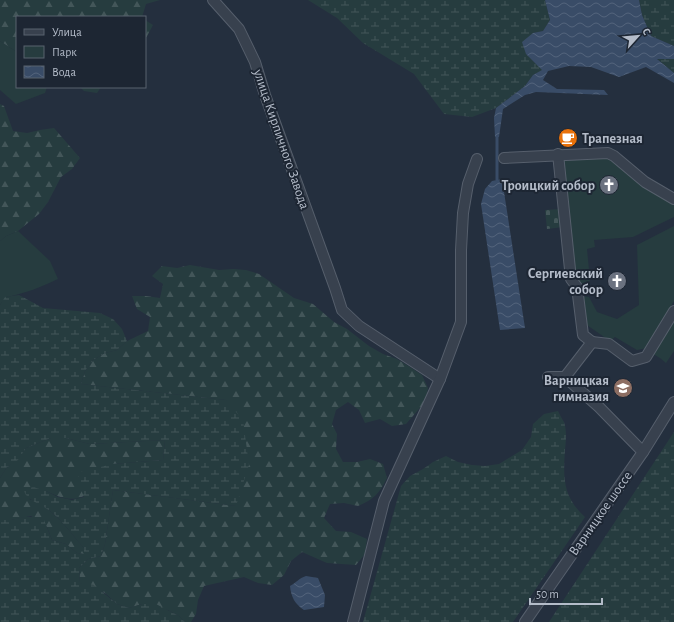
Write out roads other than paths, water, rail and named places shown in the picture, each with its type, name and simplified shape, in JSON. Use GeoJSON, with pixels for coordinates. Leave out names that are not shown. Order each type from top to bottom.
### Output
{"type":"FeatureCollection","features":[{"type":"Feature","properties":{"kind":"street","name":"улица Кирпичного Завода"},"geometry":{"type":"LineString","coordinates":[[213,0],[239,29],[255,62],[268,103],[342,310],[359,326],[440,379]]}},
{"type":"Feature","properties":{"kind":"street"},"geometry":{"type":"LineString","coordinates":[[504,158],[558,154],[608,153],[614,156],[645,182],[674,199]]}},
{"type":"Feature","properties":{"kind":"street"},"geometry":{"type":"LineString","coordinates":[[558,154],[571,279],[577,287],[583,335],[592,342],[609,344],[632,361],[646,357],[674,311]]}},
{"type":"Feature","properties":{"kind":"street"},"geometry":{"type":"LineString","coordinates":[[353,622],[384,501],[440,379],[462,322],[463,213],[468,184],[477,159]]}},
{"type":"Feature","properties":{"kind":"street"},"geometry":{"type":"LineString","coordinates":[[565,377],[592,342]]}},
{"type":"Feature","properties":{"kind":"street"},"geometry":{"type":"LineString","coordinates":[[548,377],[565,377],[599,407],[643,452]]}},
{"type":"Feature","properties":{"kind":"street","name":"Варницкое шоссе"},"geometry":{"type":"LineString","coordinates":[[525,622],[643,452],[674,402]]}},
{"type":"Feature","properties":{"kind":"water"},"geometry":{"type":"Polygon","coordinates":[[[545,0],[639,0],[642,15],[651,36],[674,46],[674,59],[657,59],[674,73],[674,83],[646,67],[619,77],[591,67],[569,66],[548,71],[543,80],[557,89],[604,90],[608,95],[536,92],[525,95],[503,109],[499,137],[495,137],[494,118],[496,108],[525,86],[533,75],[542,70],[526,54],[522,42],[533,33],[543,31],[550,20],[545,0]]]}},
{"type":"Feature","properties":{"kind":"water"},"geometry":{"type":"Polygon","coordinates":[[[502,179],[525,328],[500,330],[481,204],[485,189],[492,181],[502,179]]]}},
{"type":"Feature","properties":{"kind":"water"},"geometry":{"type":"Polygon","coordinates":[[[306,576],[318,578],[325,595],[324,607],[304,610],[294,600],[291,594],[290,586],[306,576]]]}},
{"type":"Feature","properties":{"kind":"waterway"},"geometry":{"type":"LineString","coordinates":[[497,137],[497,180]]}},
{"type":"Feature","properties":{"kind":"place","name":"Трапезная"},"geometry":{"type":"Point","coordinates":[568,138]}},
{"type":"Feature","properties":{"kind":"place","name":"Троицкий собор"},"geometry":{"type":"Point","coordinates":[609,185]}},
{"type":"Feature","properties":{"kind":"place","name":"Сергиевский собор"},"geometry":{"type":"Point","coordinates":[617,281]}},
{"type":"Feature","properties":{"kind":"place","name":"Варницкая гимназия"},"geometry":{"type":"Point","coordinates":[623,388]}}]}
